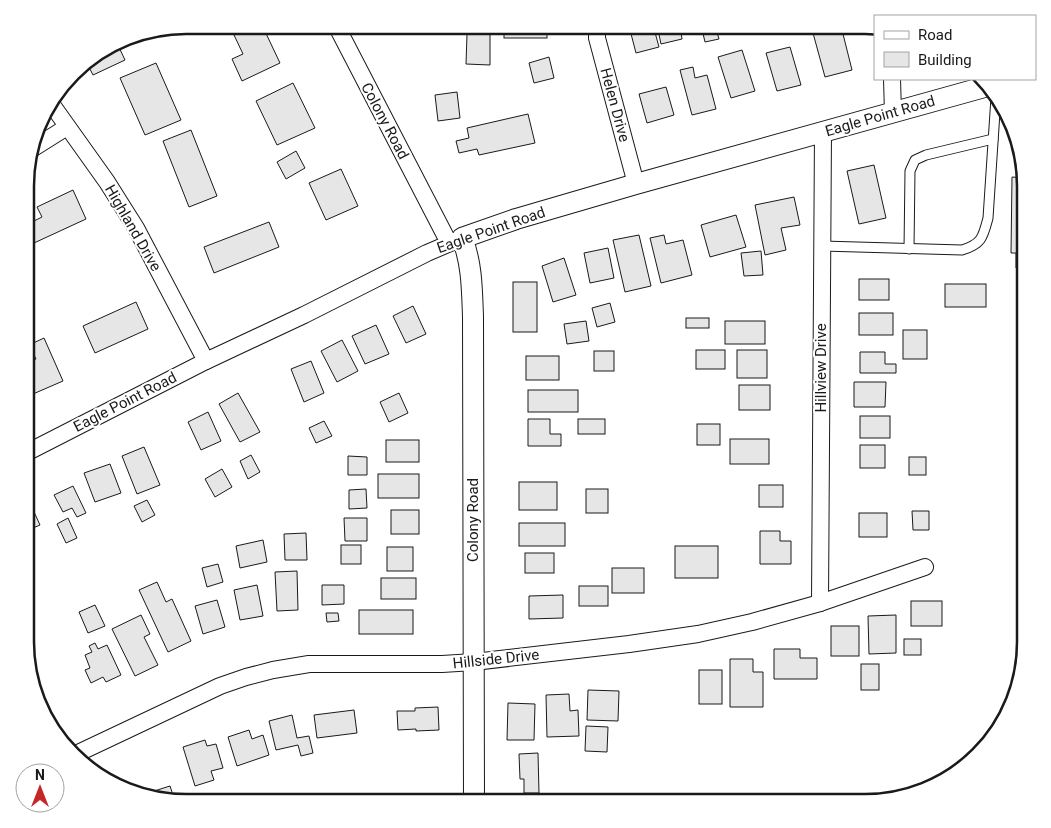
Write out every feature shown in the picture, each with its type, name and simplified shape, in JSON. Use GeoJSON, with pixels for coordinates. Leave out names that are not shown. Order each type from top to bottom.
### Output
{"type":"FeatureCollection","features":[{"type":"Feature","properties":{"kind":"street","name":"Colony Road"},"geometry":{"type":"LineString","coordinates":[[341,34],[456,241],[466,249],[471,275],[473,316],[474,794]]}},
{"type":"Feature","properties":{"kind":"street","name":"Helen Drive"},"geometry":{"type":"LineString","coordinates":[[597,34],[636,184]]}},
{"type":"Feature","properties":{"kind":"street"},"geometry":{"type":"LineString","coordinates":[[892,80],[893,113]]}},
{"type":"Feature","properties":{"kind":"street","name":"Eagle Point Road"},"geometry":{"type":"LineString","coordinates":[[34,449],[206,361],[304,315],[427,253],[456,241],[516,219],[636,184],[982,88]]}},
{"type":"Feature","properties":{"kind":"street","name":"Highland Drive"},"geometry":{"type":"LineString","coordinates":[[55,109],[107,182],[136,228],[206,361]]}},
{"type":"Feature","properties":{"kind":"street"},"geometry":{"type":"LineString","coordinates":[[40,144],[67,127]]}},
{"type":"Feature","properties":{"kind":"street","name":"Hillview Drive"},"geometry":{"type":"LineString","coordinates":[[820,603],[823,132]]}},
{"type":"Feature","properties":{"kind":"street","name":"Hillside Drive"},"geometry":{"type":"LineString","coordinates":[[81,752],[220,686],[246,676],[273,670],[310,664],[442,664],[474,662],[698,634],[752,622],[820,603],[925,567]]}},
{"type":"Feature","properties":{"kind":"lane"},"geometry":{"type":"LineString","coordinates":[[822,246],[962,250],[975,246],[984,234],[988,218],[995,107]]}},
{"type":"Feature","properties":{"kind":"lane"},"geometry":{"type":"LineString","coordinates":[[909,249],[910,171],[914,160],[926,155],[993,139]]}},
{"type":"Feature","properties":{"kind":"building"},"geometry":{"type":"Polygon","coordinates":[[[266,34],[280,63],[242,81],[232,59],[243,54],[234,35],[266,34]]]}},
{"type":"Feature","properties":{"kind":"building"},"geometry":{"type":"Polygon","coordinates":[[[467,34],[490,34],[490,65],[466,64],[467,34]]]}},
{"type":"Feature","properties":{"kind":"building"},"geometry":{"type":"Polygon","coordinates":[[[504,34],[547,34],[547,38],[504,38],[504,34]]]}},
{"type":"Feature","properties":{"kind":"building"},"geometry":{"type":"Polygon","coordinates":[[[631,34],[655,34],[659,47],[636,53],[631,34]]]}},
{"type":"Feature","properties":{"kind":"building"},"geometry":{"type":"Polygon","coordinates":[[[659,34],[681,34],[682,39],[661,44],[659,34]]]}},
{"type":"Feature","properties":{"kind":"building"},"geometry":{"type":"Polygon","coordinates":[[[703,34],[718,34],[719,39],[705,42],[703,34]]]}},
{"type":"Feature","properties":{"kind":"building"},"geometry":{"type":"Polygon","coordinates":[[[813,34],[843,34],[852,70],[825,77],[813,34]]]}},
{"type":"Feature","properties":{"kind":"building"},"geometry":{"type":"Polygon","coordinates":[[[790,47],[801,85],[777,91],[766,53],[790,47]]]}},
{"type":"Feature","properties":{"kind":"building"},"geometry":{"type":"Polygon","coordinates":[[[120,49],[125,60],[93,75],[90,68],[101,59],[120,49]]]}},
{"type":"Feature","properties":{"kind":"building"},"geometry":{"type":"Polygon","coordinates":[[[742,50],[755,91],[731,98],[718,57],[742,50]]]}},
{"type":"Feature","properties":{"kind":"building"},"geometry":{"type":"Polygon","coordinates":[[[549,57],[554,78],[534,83],[529,63],[549,57]]]}},
{"type":"Feature","properties":{"kind":"building"},"geometry":{"type":"Polygon","coordinates":[[[156,63],[181,120],[145,135],[120,78],[156,63]]]}},
{"type":"Feature","properties":{"kind":"building"},"geometry":{"type":"Polygon","coordinates":[[[693,67],[695,78],[707,75],[716,109],[692,115],[680,70],[693,67]]]}},
{"type":"Feature","properties":{"kind":"building"},"geometry":{"type":"Polygon","coordinates":[[[293,83],[315,128],[277,145],[256,101],[293,83]]]}},
{"type":"Feature","properties":{"kind":"building"},"geometry":{"type":"Polygon","coordinates":[[[666,87],[674,115],[647,123],[639,94],[666,87]]]}},
{"type":"Feature","properties":{"kind":"building"},"geometry":{"type":"Polygon","coordinates":[[[457,92],[460,118],[438,121],[435,95],[457,92]]]}},
{"type":"Feature","properties":{"kind":"building"},"geometry":{"type":"Polygon","coordinates":[[[528,114],[535,143],[479,155],[477,149],[459,153],[456,141],[469,138],[467,128],[528,114]]]}},
{"type":"Feature","properties":{"kind":"building"},"geometry":{"type":"Polygon","coordinates":[[[191,130],[217,196],[189,207],[163,141],[191,130]]]}},
{"type":"Feature","properties":{"kind":"building"},"geometry":{"type":"Polygon","coordinates":[[[296,151],[305,168],[286,179],[277,162],[296,151]]]}},
{"type":"Feature","properties":{"kind":"building"},"geometry":{"type":"Polygon","coordinates":[[[874,165],[886,218],[859,224],[847,171],[874,165]]]}},
{"type":"Feature","properties":{"kind":"building"},"geometry":{"type":"Polygon","coordinates":[[[341,169],[358,206],[326,220],[309,183],[341,169]]]}},
{"type":"Feature","properties":{"kind":"building"},"geometry":{"type":"Polygon","coordinates":[[[1012,177],[1017,177],[1017,268],[1016,253],[1011,253],[1012,177]]]}},
{"type":"Feature","properties":{"kind":"building"},"geometry":{"type":"Polygon","coordinates":[[[73,190],[86,219],[34,243],[34,221],[42,217],[37,207],[73,190]]]}},
{"type":"Feature","properties":{"kind":"building"},"geometry":{"type":"Polygon","coordinates":[[[794,197],[800,225],[781,228],[786,250],[765,255],[755,205],[794,197]]]}},
{"type":"Feature","properties":{"kind":"building"},"geometry":{"type":"Polygon","coordinates":[[[736,215],[746,247],[710,257],[701,225],[736,215]]]}},
{"type":"Feature","properties":{"kind":"building"},"geometry":{"type":"Polygon","coordinates":[[[269,222],[279,247],[214,273],[204,247],[269,222]]]}},
{"type":"Feature","properties":{"kind":"building"},"geometry":{"type":"Polygon","coordinates":[[[639,235],[651,286],[625,292],[613,240],[639,235]]]}},
{"type":"Feature","properties":{"kind":"building"},"geometry":{"type":"Polygon","coordinates":[[[664,235],[666,244],[683,240],[692,275],[661,283],[650,238],[664,235]]]}},
{"type":"Feature","properties":{"kind":"building"},"geometry":{"type":"Polygon","coordinates":[[[608,248],[614,278],[590,283],[584,253],[608,248]]]}},
{"type":"Feature","properties":{"kind":"building"},"geometry":{"type":"Polygon","coordinates":[[[761,251],[763,275],[744,276],[741,253],[761,251]]]}},
{"type":"Feature","properties":{"kind":"building"},"geometry":{"type":"Polygon","coordinates":[[[564,258],[576,295],[553,302],[542,266],[564,258]]]}},
{"type":"Feature","properties":{"kind":"building"},"geometry":{"type":"Polygon","coordinates":[[[859,279],[889,279],[889,300],[859,300],[859,279]]]}},
{"type":"Feature","properties":{"kind":"building"},"geometry":{"type":"Polygon","coordinates":[[[513,282],[537,282],[537,332],[513,332],[513,282]]]}},
{"type":"Feature","properties":{"kind":"building"},"geometry":{"type":"Polygon","coordinates":[[[945,284],[986,284],[986,307],[945,307],[945,284]]]}},
{"type":"Feature","properties":{"kind":"building"},"geometry":{"type":"Polygon","coordinates":[[[136,302],[148,329],[95,353],[83,326],[136,302]]]}},
{"type":"Feature","properties":{"kind":"building"},"geometry":{"type":"Polygon","coordinates":[[[610,303],[615,322],[597,327],[592,308],[610,303]]]}},
{"type":"Feature","properties":{"kind":"building"},"geometry":{"type":"Polygon","coordinates":[[[413,306],[426,334],[406,343],[393,316],[413,306]]]}},
{"type":"Feature","properties":{"kind":"building"},"geometry":{"type":"Polygon","coordinates":[[[859,313],[893,313],[893,335],[859,335],[859,313]]]}},
{"type":"Feature","properties":{"kind":"building"},"geometry":{"type":"Polygon","coordinates":[[[686,318],[709,318],[709,328],[686,328],[686,318]]]}},
{"type":"Feature","properties":{"kind":"building"},"geometry":{"type":"Polygon","coordinates":[[[586,321],[589,341],[567,344],[564,324],[586,321]]]}},
{"type":"Feature","properties":{"kind":"building"},"geometry":{"type":"Polygon","coordinates":[[[725,321],[765,321],[765,344],[725,344],[725,321]]]}},
{"type":"Feature","properties":{"kind":"building"},"geometry":{"type":"Polygon","coordinates":[[[376,325],[389,354],[365,364],[352,336],[376,325]]]}},
{"type":"Feature","properties":{"kind":"building"},"geometry":{"type":"Polygon","coordinates":[[[903,330],[927,330],[927,359],[903,359],[903,330]]]}},
{"type":"Feature","properties":{"kind":"building"},"geometry":{"type":"Polygon","coordinates":[[[44,338],[63,381],[34,394],[34,360],[36,359],[34,343],[44,338]]]}},
{"type":"Feature","properties":{"kind":"building"},"geometry":{"type":"Polygon","coordinates":[[[342,340],[358,371],[337,382],[321,351],[342,340]]]}},
{"type":"Feature","properties":{"kind":"building"},"geometry":{"type":"Polygon","coordinates":[[[696,350],[725,350],[725,369],[696,369],[696,350]]]}},
{"type":"Feature","properties":{"kind":"building"},"geometry":{"type":"Polygon","coordinates":[[[737,350],[767,350],[767,378],[737,378],[737,350]]]}},
{"type":"Feature","properties":{"kind":"building"},"geometry":{"type":"Polygon","coordinates":[[[594,351],[614,351],[614,371],[594,371],[594,351]]]}},
{"type":"Feature","properties":{"kind":"building"},"geometry":{"type":"Polygon","coordinates":[[[860,352],[885,352],[885,364],[896,364],[896,373],[860,373],[860,352]]]}},
{"type":"Feature","properties":{"kind":"building"},"geometry":{"type":"Polygon","coordinates":[[[526,356],[559,356],[559,380],[526,380],[526,356]]]}},
{"type":"Feature","properties":{"kind":"building"},"geometry":{"type":"Polygon","coordinates":[[[311,361],[324,393],[304,402],[291,369],[311,361]]]}},
{"type":"Feature","properties":{"kind":"building"},"geometry":{"type":"Polygon","coordinates":[[[854,382],[886,382],[885,407],[854,407],[854,382]]]}},
{"type":"Feature","properties":{"kind":"building"},"geometry":{"type":"Polygon","coordinates":[[[739,385],[770,385],[770,410],[739,410],[739,385]]]}},
{"type":"Feature","properties":{"kind":"building"},"geometry":{"type":"Polygon","coordinates":[[[528,390],[578,390],[578,412],[528,412],[528,390]]]}},
{"type":"Feature","properties":{"kind":"building"},"geometry":{"type":"Polygon","coordinates":[[[238,393],[260,432],[240,442],[219,404],[238,393]]]}},
{"type":"Feature","properties":{"kind":"building"},"geometry":{"type":"Polygon","coordinates":[[[399,393],[408,413],[389,422],[380,402],[399,393]]]}},
{"type":"Feature","properties":{"kind":"building"},"geometry":{"type":"Polygon","coordinates":[[[208,412],[221,441],[201,450],[188,422],[208,412]]]}},
{"type":"Feature","properties":{"kind":"building"},"geometry":{"type":"Polygon","coordinates":[[[860,416],[890,416],[890,438],[860,438],[860,416]]]}},
{"type":"Feature","properties":{"kind":"building"},"geometry":{"type":"Polygon","coordinates":[[[528,419],[550,419],[550,434],[561,434],[561,446],[528,446],[528,419]]]}},
{"type":"Feature","properties":{"kind":"building"},"geometry":{"type":"Polygon","coordinates":[[[578,419],[605,419],[605,434],[578,434],[578,419]]]}},
{"type":"Feature","properties":{"kind":"building"},"geometry":{"type":"Polygon","coordinates":[[[324,421],[332,436],[316,443],[309,428],[324,421]]]}},
{"type":"Feature","properties":{"kind":"building"},"geometry":{"type":"Polygon","coordinates":[[[697,424],[720,424],[720,445],[697,445],[697,424]]]}},
{"type":"Feature","properties":{"kind":"building"},"geometry":{"type":"Polygon","coordinates":[[[730,439],[769,439],[769,464],[730,464],[730,439]]]}},
{"type":"Feature","properties":{"kind":"building"},"geometry":{"type":"Polygon","coordinates":[[[386,440],[419,440],[419,462],[386,462],[386,440]]]}},
{"type":"Feature","properties":{"kind":"building"},"geometry":{"type":"Polygon","coordinates":[[[860,445],[885,445],[885,468],[860,468],[860,445]]]}},
{"type":"Feature","properties":{"kind":"building"},"geometry":{"type":"Polygon","coordinates":[[[144,447],[160,485],[137,494],[122,456],[144,447]]]}},
{"type":"Feature","properties":{"kind":"building"},"geometry":{"type":"Polygon","coordinates":[[[251,455],[260,472],[248,479],[240,461],[251,455]]]}},
{"type":"Feature","properties":{"kind":"building"},"geometry":{"type":"Polygon","coordinates":[[[348,456],[367,457],[367,475],[348,475],[348,456]]]}},
{"type":"Feature","properties":{"kind":"building"},"geometry":{"type":"Polygon","coordinates":[[[909,457],[926,457],[926,475],[909,475],[909,457]]]}},
{"type":"Feature","properties":{"kind":"building"},"geometry":{"type":"Polygon","coordinates":[[[110,464],[121,493],[95,502],[84,473],[110,464]]]}},
{"type":"Feature","properties":{"kind":"building"},"geometry":{"type":"Polygon","coordinates":[[[222,469],[232,487],[215,497],[205,479],[222,469]]]}},
{"type":"Feature","properties":{"kind":"building"},"geometry":{"type":"Polygon","coordinates":[[[378,474],[419,474],[419,498],[378,498],[378,474]]]}},
{"type":"Feature","properties":{"kind":"building"},"geometry":{"type":"Polygon","coordinates":[[[519,482],[557,482],[557,510],[519,510],[519,482]]]}},
{"type":"Feature","properties":{"kind":"building"},"geometry":{"type":"Polygon","coordinates":[[[759,485],[783,485],[783,507],[759,507],[759,485]]]}},
{"type":"Feature","properties":{"kind":"building"},"geometry":{"type":"Polygon","coordinates":[[[73,486],[86,513],[77,517],[72,508],[63,512],[54,495],[73,486]]]}},
{"type":"Feature","properties":{"kind":"building"},"geometry":{"type":"Polygon","coordinates":[[[366,489],[367,508],[349,509],[349,490],[366,489]]]}},
{"type":"Feature","properties":{"kind":"building"},"geometry":{"type":"Polygon","coordinates":[[[586,489],[608,489],[608,513],[586,513],[586,489]]]}},
{"type":"Feature","properties":{"kind":"building"},"geometry":{"type":"Polygon","coordinates":[[[147,500],[155,515],[142,522],[134,506],[147,500]]]}},
{"type":"Feature","properties":{"kind":"building"},"geometry":{"type":"Polygon","coordinates":[[[391,510],[419,510],[419,534],[391,534],[391,510]]]}},
{"type":"Feature","properties":{"kind":"building"},"geometry":{"type":"Polygon","coordinates":[[[912,511],[929,511],[929,530],[913,530],[912,511]]]}},
{"type":"Feature","properties":{"kind":"building"},"geometry":{"type":"Polygon","coordinates":[[[34,512],[40,525],[34,528],[34,512]]]}},
{"type":"Feature","properties":{"kind":"building"},"geometry":{"type":"Polygon","coordinates":[[[859,513],[887,513],[887,537],[859,537],[859,513]]]}},
{"type":"Feature","properties":{"kind":"building"},"geometry":{"type":"Polygon","coordinates":[[[68,518],[77,538],[66,543],[57,524],[68,518]]]}},
{"type":"Feature","properties":{"kind":"building"},"geometry":{"type":"Polygon","coordinates":[[[344,518],[367,518],[367,541],[345,541],[344,518]]]}},
{"type":"Feature","properties":{"kind":"building"},"geometry":{"type":"Polygon","coordinates":[[[519,523],[565,523],[565,546],[519,546],[519,523]]]}},
{"type":"Feature","properties":{"kind":"building"},"geometry":{"type":"Polygon","coordinates":[[[760,531],[780,531],[780,541],[791,541],[791,564],[760,564],[760,531]]]}},
{"type":"Feature","properties":{"kind":"building"},"geometry":{"type":"Polygon","coordinates":[[[306,533],[307,560],[285,560],[284,534],[306,533]]]}},
{"type":"Feature","properties":{"kind":"building"},"geometry":{"type":"Polygon","coordinates":[[[263,540],[267,562],[240,568],[236,546],[263,540]]]}},
{"type":"Feature","properties":{"kind":"building"},"geometry":{"type":"Polygon","coordinates":[[[341,545],[361,545],[361,564],[341,564],[341,545]]]}},
{"type":"Feature","properties":{"kind":"building"},"geometry":{"type":"Polygon","coordinates":[[[675,546],[718,546],[718,578],[675,578],[675,546]]]}},
{"type":"Feature","properties":{"kind":"building"},"geometry":{"type":"Polygon","coordinates":[[[387,547],[413,547],[413,571],[387,571],[387,547]]]}},
{"type":"Feature","properties":{"kind":"building"},"geometry":{"type":"Polygon","coordinates":[[[525,553],[554,553],[554,573],[525,573],[525,553]]]}},
{"type":"Feature","properties":{"kind":"building"},"geometry":{"type":"Polygon","coordinates":[[[218,564],[223,582],[207,587],[202,568],[218,564]]]}},
{"type":"Feature","properties":{"kind":"building"},"geometry":{"type":"Polygon","coordinates":[[[612,568],[644,568],[644,593],[612,593],[612,568]]]}},
{"type":"Feature","properties":{"kind":"building"},"geometry":{"type":"Polygon","coordinates":[[[297,571],[298,610],[277,611],[275,572],[297,571]]]}},
{"type":"Feature","properties":{"kind":"building"},"geometry":{"type":"Polygon","coordinates":[[[381,578],[416,578],[416,599],[381,599],[381,578]]]}},
{"type":"Feature","properties":{"kind":"building"},"geometry":{"type":"Polygon","coordinates":[[[157,582],[166,602],[172,599],[191,641],[168,652],[139,590],[157,582]]]}},
{"type":"Feature","properties":{"kind":"building"},"geometry":{"type":"Polygon","coordinates":[[[257,585],[263,616],[240,620],[234,590],[257,585]]]}},
{"type":"Feature","properties":{"kind":"building"},"geometry":{"type":"Polygon","coordinates":[[[322,585],[344,585],[344,604],[322,605],[322,585]]]}},
{"type":"Feature","properties":{"kind":"building"},"geometry":{"type":"Polygon","coordinates":[[[579,586],[608,586],[608,606],[579,606],[579,586]]]}},
{"type":"Feature","properties":{"kind":"building"},"geometry":{"type":"Polygon","coordinates":[[[563,595],[563,618],[529,619],[529,596],[563,595]]]}},
{"type":"Feature","properties":{"kind":"building"},"geometry":{"type":"Polygon","coordinates":[[[217,600],[225,627],[203,634],[195,606],[217,600]]]}},
{"type":"Feature","properties":{"kind":"building"},"geometry":{"type":"Polygon","coordinates":[[[911,601],[942,601],[942,626],[911,626],[911,601]]]}},
{"type":"Feature","properties":{"kind":"building"},"geometry":{"type":"Polygon","coordinates":[[[95,605],[105,626],[88,633],[79,612],[95,605]]]}},
{"type":"Feature","properties":{"kind":"building"},"geometry":{"type":"Polygon","coordinates":[[[359,610],[413,610],[413,634],[359,634],[359,610]]]}},
{"type":"Feature","properties":{"kind":"building"},"geometry":{"type":"Polygon","coordinates":[[[326,613],[338,613],[339,621],[327,622],[326,613]]]}},
{"type":"Feature","properties":{"kind":"building"},"geometry":{"type":"Polygon","coordinates":[[[141,615],[150,634],[144,637],[158,665],[135,676],[112,629],[141,615]]]}},
{"type":"Feature","properties":{"kind":"building"},"geometry":{"type":"Polygon","coordinates":[[[896,615],[896,653],[869,654],[868,616],[896,615]]]}},
{"type":"Feature","properties":{"kind":"building"},"geometry":{"type":"Polygon","coordinates":[[[831,626],[859,626],[859,656],[831,656],[831,626]]]}},
{"type":"Feature","properties":{"kind":"building"},"geometry":{"type":"Polygon","coordinates":[[[904,639],[921,639],[921,655],[904,655],[904,639]]]}},
{"type":"Feature","properties":{"kind":"building"},"geometry":{"type":"Polygon","coordinates":[[[95,643],[98,649],[107,645],[121,675],[106,682],[103,677],[91,683],[85,670],[90,668],[85,655],[92,652],[89,646],[95,643]]]}},
{"type":"Feature","properties":{"kind":"building"},"geometry":{"type":"Polygon","coordinates":[[[774,649],[800,649],[800,658],[817,658],[817,679],[774,679],[774,649]]]}},
{"type":"Feature","properties":{"kind":"building"},"geometry":{"type":"Polygon","coordinates":[[[730,659],[753,659],[753,672],[763,672],[763,707],[730,707],[730,659]]]}},
{"type":"Feature","properties":{"kind":"building"},"geometry":{"type":"Polygon","coordinates":[[[861,664],[879,664],[879,690],[861,690],[861,664]]]}},
{"type":"Feature","properties":{"kind":"building"},"geometry":{"type":"Polygon","coordinates":[[[699,670],[722,670],[722,704],[699,704],[699,670]]]}},
{"type":"Feature","properties":{"kind":"building"},"geometry":{"type":"Polygon","coordinates":[[[588,690],[619,691],[618,721],[587,720],[588,690]]]}},
{"type":"Feature","properties":{"kind":"building"},"geometry":{"type":"Polygon","coordinates":[[[569,694],[570,711],[578,710],[579,736],[547,737],[546,695],[569,694]]]}},
{"type":"Feature","properties":{"kind":"building"},"geometry":{"type":"Polygon","coordinates":[[[508,703],[535,704],[534,740],[507,740],[508,703]]]}},
{"type":"Feature","properties":{"kind":"building"},"geometry":{"type":"Polygon","coordinates":[[[438,707],[439,730],[398,730],[397,711],[415,711],[415,708],[438,707]]]}},
{"type":"Feature","properties":{"kind":"building"},"geometry":{"type":"Polygon","coordinates":[[[354,710],[357,733],[317,738],[314,715],[354,710]]]}},
{"type":"Feature","properties":{"kind":"building"},"geometry":{"type":"Polygon","coordinates":[[[292,715],[297,738],[309,736],[313,753],[301,756],[298,745],[276,750],[269,721],[292,715]]]}},
{"type":"Feature","properties":{"kind":"building"},"geometry":{"type":"Polygon","coordinates":[[[586,726],[608,727],[607,752],[585,751],[586,726]]]}},
{"type":"Feature","properties":{"kind":"building"},"geometry":{"type":"Polygon","coordinates":[[[249,730],[252,739],[263,735],[269,755],[237,766],[228,737],[249,730]]]}},
{"type":"Feature","properties":{"kind":"building"},"geometry":{"type":"Polygon","coordinates":[[[205,740],[207,746],[216,744],[223,768],[211,771],[214,780],[195,786],[183,747],[205,740]]]}},
{"type":"Feature","properties":{"kind":"building"},"geometry":{"type":"Polygon","coordinates":[[[538,753],[539,793],[524,793],[524,779],[520,779],[519,754],[538,753]]]}},
{"type":"Feature","properties":{"kind":"building"},"geometry":{"type":"Polygon","coordinates":[[[170,786],[173,794],[166,793],[155,791],[170,786]]]}}]}
